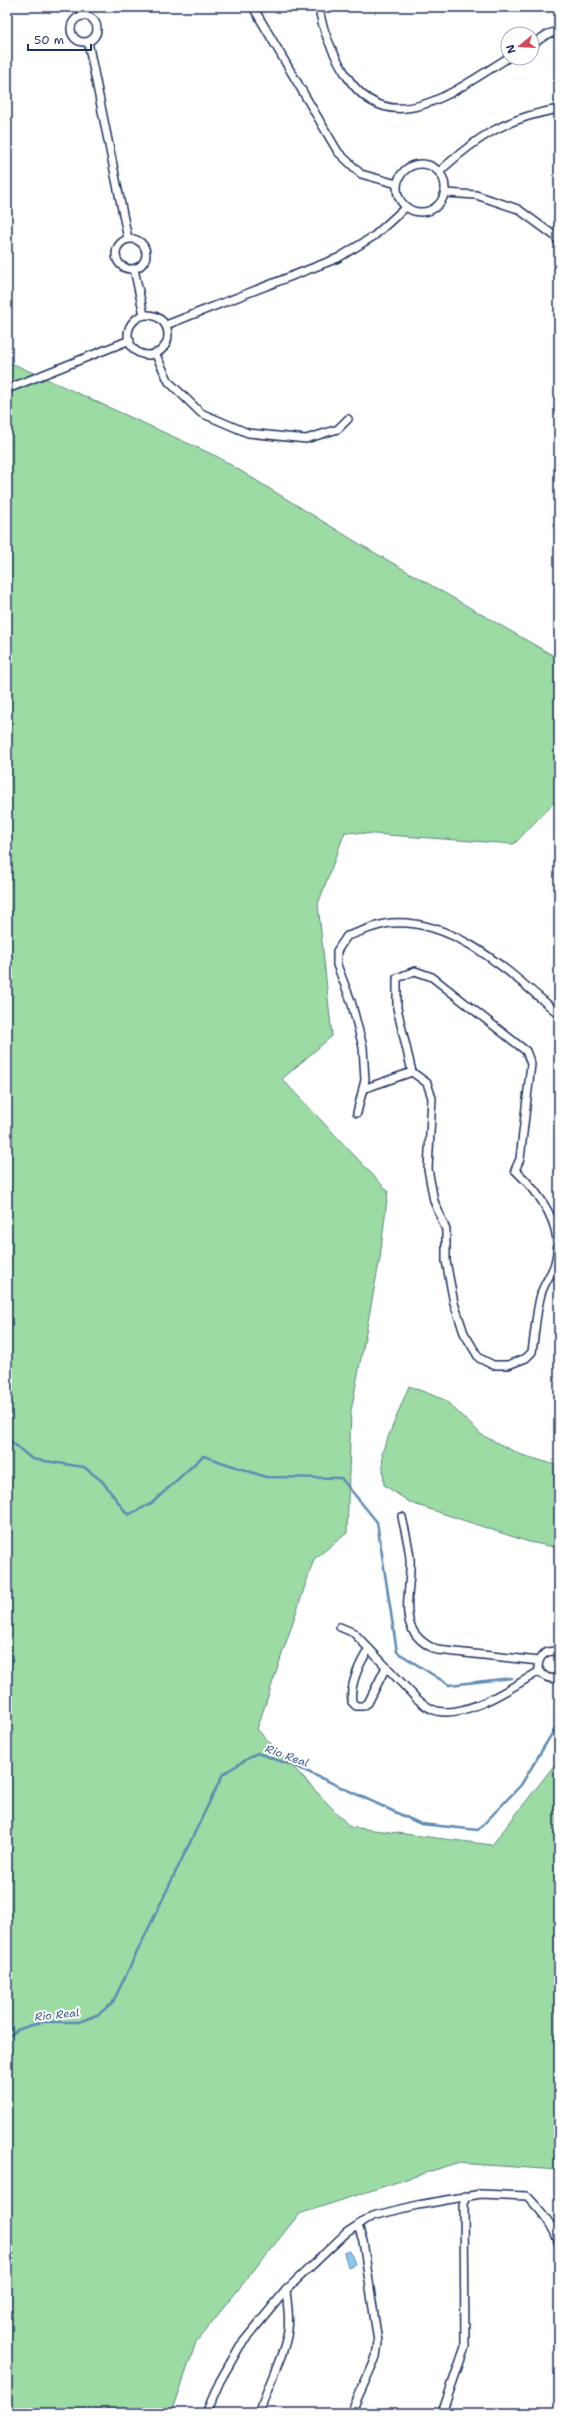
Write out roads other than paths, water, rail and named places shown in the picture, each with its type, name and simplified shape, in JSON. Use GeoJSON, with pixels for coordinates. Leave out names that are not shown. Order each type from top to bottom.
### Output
{"type":"FeatureCollection","features":[{"type":"Feature","properties":{"kind":"street"},"geometry":{"type":"LineString","coordinates":[[253,7],[338,152],[361,174],[397,184]]}},
{"type":"Feature","properties":{"kind":"street"},"geometry":{"type":"LineString","coordinates":[[319,7],[333,55],[355,90],[378,105],[407,110],[434,102],[500,63]]}},
{"type":"Feature","properties":{"kind":"street"},"geometry":{"type":"LineString","coordinates":[[540,39],[548,34],[559,31]]}},
{"type":"Feature","properties":{"kind":"street"},"geometry":{"type":"LineString","coordinates":[[88,42],[128,239]]}},
{"type":"Feature","properties":{"kind":"street"},"geometry":{"type":"LineString","coordinates":[[439,172],[469,144],[492,130],[540,112],[559,109]]}},
{"type":"Feature","properties":{"kind":"street"},"geometry":{"type":"LineString","coordinates":[[424,164],[439,172],[445,181],[446,193],[437,208],[429,212],[417,213],[406,207],[398,196],[397,184],[405,170],[414,165],[424,164]]}},
{"type":"Feature","properties":{"kind":"street"},"geometry":{"type":"LineString","coordinates":[[446,193],[476,195],[518,209],[556,238],[559,242]]}},
{"type":"Feature","properties":{"kind":"street"},"geometry":{"type":"LineString","coordinates":[[166,326],[338,258],[374,236],[406,207]]}},
{"type":"Feature","properties":{"kind":"street"},"geometry":{"type":"LineString","coordinates":[[128,239],[136,240],[142,244],[145,251],[145,259],[141,265],[134,269],[126,269],[119,264],[116,257],[116,249],[121,242],[128,239]]}},
{"type":"Feature","properties":{"kind":"street"},"geometry":{"type":"LineString","coordinates":[[134,269],[144,315]]}},
{"type":"Feature","properties":{"kind":"street"},"geometry":{"type":"LineString","coordinates":[[144,315],[157,316],[166,326],[168,334],[167,342],[162,349],[155,353],[139,352],[130,340],[129,332],[131,324],[144,315]]}},
{"type":"Feature","properties":{"kind":"street"},"geometry":{"type":"LineString","coordinates":[[7,389],[130,340]]}},
{"type":"Feature","properties":{"kind":"street"},"geometry":{"type":"LineString","coordinates":[[155,353],[169,382],[201,413],[248,433],[306,439],[338,429],[348,418]]}},
{"type":"Feature","properties":{"kind":"street"},"geometry":{"type":"LineString","coordinates":[[357,1113],[365,1080],[363,1048],[351,1001],[337,965],[337,951],[347,936],[390,923],[424,924],[459,937],[514,976],[559,1014]]}},
{"type":"Feature","properties":{"kind":"street"},"geometry":{"type":"LineString","coordinates":[[415,972],[432,977],[526,1050],[531,1064],[520,1159],[515,1170],[532,1185],[547,1208],[558,1238],[555,1263],[541,1294],[532,1352],[526,1358],[508,1364],[493,1365],[480,1358],[461,1326],[454,1303],[446,1261],[446,1230],[434,1201],[428,1169],[432,1098],[426,1083],[412,1072],[396,1008],[397,978],[415,972]]}},
{"type":"Feature","properties":{"kind":"street"},"geometry":{"type":"LineString","coordinates":[[363,1089],[412,1072]]}},
{"type":"Feature","properties":{"kind":"street"},"geometry":{"type":"LineString","coordinates":[[402,1517],[410,1559],[407,1618],[416,1637],[426,1645],[437,1650],[539,1661]]}},
{"type":"Feature","properties":{"kind":"street"},"geometry":{"type":"LineString","coordinates":[[340,1627],[354,1633],[427,1707],[437,1711],[452,1712],[469,1708],[540,1671]]}},
{"type":"Feature","properties":{"kind":"street"},"geometry":{"type":"LineString","coordinates":[[369,1649],[363,1658],[350,1695],[352,1702],[356,1706],[363,1706],[368,1703],[386,1667]]}},
{"type":"Feature","properties":{"kind":"street"},"geometry":{"type":"LineString","coordinates":[[559,1652],[548,1651],[540,1657],[539,1661],[540,1671],[547,1678],[559,1677]]}},
{"type":"Feature","properties":{"kind":"street"},"geometry":{"type":"LineString","coordinates":[[206,2413],[220,2381],[240,2346],[286,2290],[320,2255],[346,2233],[372,2216],[464,2196],[504,2193],[527,2196],[546,2218],[556,2235],[559,2245]]}},
{"type":"Feature","properties":{"kind":"street"},"geometry":{"type":"LineString","coordinates":[[442,2413],[465,2347],[464,2196]]}},
{"type":"Feature","properties":{"kind":"street"},"geometry":{"type":"LineString","coordinates":[[351,2413],[376,2357],[378,2342],[364,2248],[358,2226]]}},
{"type":"Feature","properties":{"kind":"street"},"geometry":{"type":"LineString","coordinates":[[260,2413],[263,2398],[288,2331],[289,2313],[286,2290]]}},
{"type":"Feature","properties":{"kind":"water"},"geometry":{"type":"Polygon","coordinates":[[[350,2251],[355,2264],[348,2267],[344,2253],[350,2251]]]}},
{"type":"Feature","properties":{"kind":"waterway"},"geometry":{"type":"LineString","coordinates":[[7,1438],[32,1459],[84,1467],[102,1481],[128,1515],[152,1503],[203,1456],[266,1477],[341,1478],[377,1522],[397,1652],[449,1685],[512,1678]]}},
{"type":"Feature","properties":{"kind":"waterway","name":"Rio Real"},"geometry":{"type":"LineString","coordinates":[[7,2038],[17,2030],[41,2022],[79,2022],[97,2015],[112,2004],[223,1774],[257,1753],[295,1766],[421,1824],[478,1830],[521,1785],[559,1722]]}}]}
